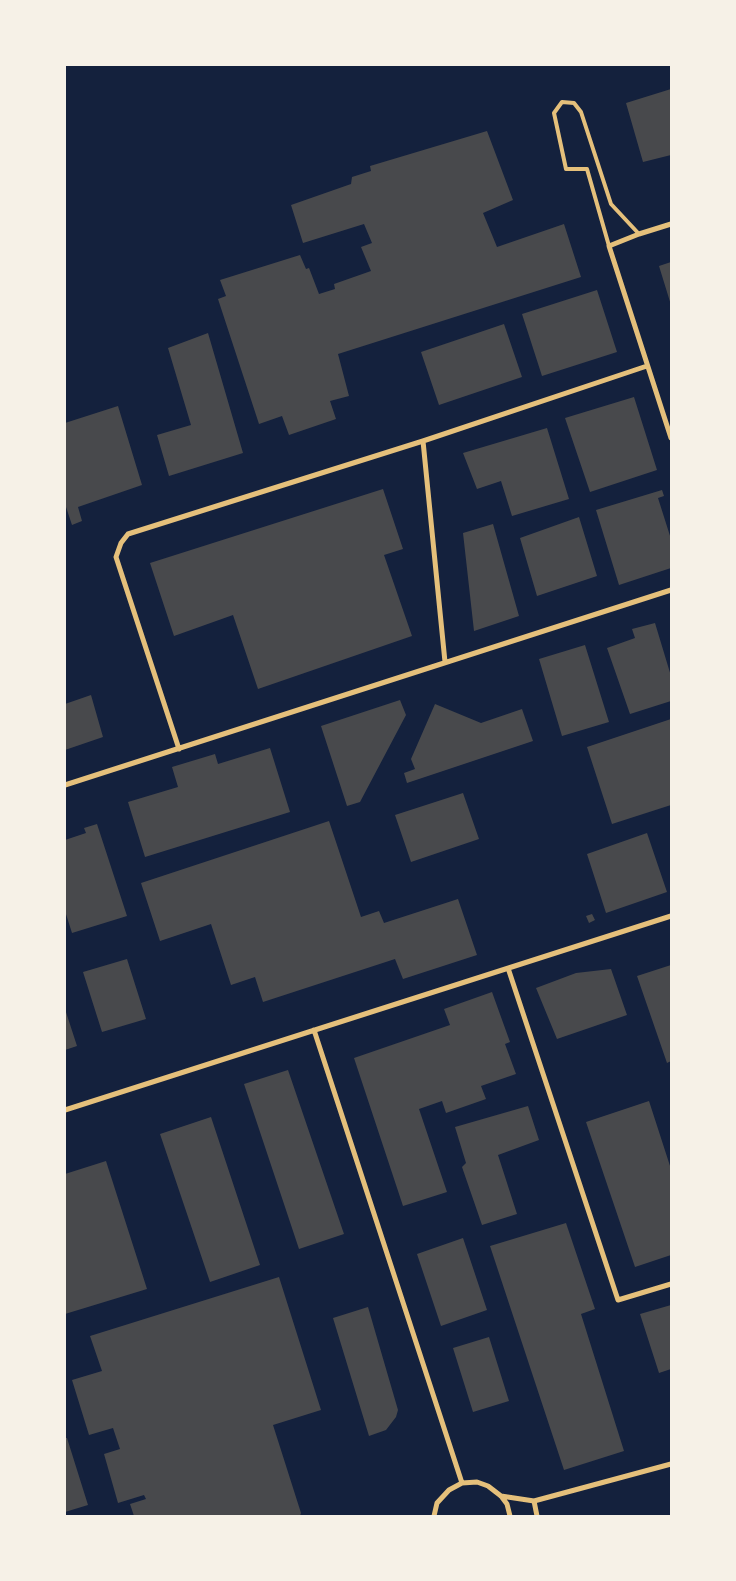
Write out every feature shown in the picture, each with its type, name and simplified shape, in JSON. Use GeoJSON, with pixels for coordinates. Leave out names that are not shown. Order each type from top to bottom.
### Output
{"type":"FeatureCollection","features":[{"type":"Feature","properties":{"kind":"street"},"geometry":{"type":"LineString","coordinates":[[671,224],[609,246],[671,438]]}},
{"type":"Feature","properties":{"kind":"street"},"geometry":{"type":"LineString","coordinates":[[179,749],[116,557],[117,550],[124,538],[132,532],[422,441],[647,366]]}},
{"type":"Feature","properties":{"kind":"street"},"geometry":{"type":"LineString","coordinates":[[422,441],[445,662]]}},
{"type":"Feature","properties":{"kind":"street"},"geometry":{"type":"LineString","coordinates":[[65,785],[671,590]]}},
{"type":"Feature","properties":{"kind":"street"},"geometry":{"type":"LineString","coordinates":[[65,1110],[671,916]]}},
{"type":"Feature","properties":{"kind":"street"},"geometry":{"type":"LineString","coordinates":[[508,968],[618,1300],[671,1284]]}},
{"type":"Feature","properties":{"kind":"street"},"geometry":{"type":"LineString","coordinates":[[314,1030],[462,1484]]}},
{"type":"Feature","properties":{"kind":"street"},"geometry":{"type":"LineString","coordinates":[[502,1496],[534,1500],[671,1464]]}},
{"type":"Feature","properties":{"kind":"street"},"geometry":{"type":"LineString","coordinates":[[434,1516],[438,1504],[445,1493],[462,1484],[477,1482],[488,1486],[502,1496],[507,1504],[510,1516]]}},
{"type":"Feature","properties":{"kind":"street"},"geometry":{"type":"LineString","coordinates":[[534,1500],[537,1516]]}},
{"type":"Feature","properties":{"kind":"lane"},"geometry":{"type":"LineString","coordinates":[[609,246],[586,169],[566,169],[554,113],[562,102],[574,103],[581,112],[611,204],[639,234]]}},
{"type":"Feature","properties":{"kind":"building"},"geometry":{"type":"Polygon","coordinates":[[[671,89],[671,155],[643,162],[626,103],[671,89]]]}},
{"type":"Feature","properties":{"kind":"building"},"geometry":{"type":"Polygon","coordinates":[[[487,131],[513,200],[483,213],[497,247],[564,224],[581,277],[338,354],[349,396],[330,401],[336,419],[289,435],[282,416],[259,424],[218,299],[226,296],[220,280],[300,255],[306,269],[309,268],[319,294],[335,289],[334,284],[371,271],[361,247],[372,243],[364,224],[303,243],[291,205],[351,184],[352,177],[371,171],[370,166],[487,131]]]}},
{"type":"Feature","properties":{"kind":"building"},"geometry":{"type":"Polygon","coordinates":[[[671,262],[671,305],[659,266],[671,262]]]}},
{"type":"Feature","properties":{"kind":"building"},"geometry":{"type":"Polygon","coordinates":[[[597,290],[617,352],[542,376],[522,314],[597,290]]]}},
{"type":"Feature","properties":{"kind":"building"},"geometry":{"type":"Polygon","coordinates":[[[504,324],[522,377],[439,405],[421,352],[504,324]]]}},
{"type":"Feature","properties":{"kind":"building"},"geometry":{"type":"Polygon","coordinates":[[[208,333],[243,453],[169,476],[157,435],[191,425],[168,348],[208,333]]]}},
{"type":"Feature","properties":{"kind":"building"},"geometry":{"type":"Polygon","coordinates":[[[634,397],[657,470],[590,492],[565,418],[634,397]]]}},
{"type":"Feature","properties":{"kind":"building"},"geometry":{"type":"Polygon","coordinates":[[[118,406],[142,485],[78,507],[82,521],[72,525],[65,504],[65,423],[118,406]]]}},
{"type":"Feature","properties":{"kind":"building"},"geometry":{"type":"Polygon","coordinates":[[[547,428],[569,499],[512,516],[501,481],[477,489],[463,453],[547,428]]]}},
{"type":"Feature","properties":{"kind":"building"},"geometry":{"type":"Polygon","coordinates":[[[383,489],[403,549],[384,555],[412,636],[258,689],[233,615],[174,636],[150,563],[383,489]]]}},
{"type":"Feature","properties":{"kind":"building"},"geometry":{"type":"Polygon","coordinates":[[[662,490],[664,496],[658,498],[671,539],[671,568],[619,585],[596,510],[662,490]]]}},
{"type":"Feature","properties":{"kind":"building"},"geometry":{"type":"Polygon","coordinates":[[[579,517],[597,576],[537,596],[520,538],[579,517]]]}},
{"type":"Feature","properties":{"kind":"building"},"geometry":{"type":"Polygon","coordinates":[[[493,524],[519,616],[474,631],[463,533],[493,524]]]}},
{"type":"Feature","properties":{"kind":"building"},"geometry":{"type":"Polygon","coordinates":[[[655,623],[671,676],[671,701],[630,714],[607,648],[635,638],[632,629],[655,623]]]}},
{"type":"Feature","properties":{"kind":"building"},"geometry":{"type":"Polygon","coordinates":[[[585,645],[609,722],[562,736],[539,659],[585,645]]]}},
{"type":"Feature","properties":{"kind":"building"},"geometry":{"type":"Polygon","coordinates":[[[91,695],[103,737],[65,750],[65,704],[91,695]]]}},
{"type":"Feature","properties":{"kind":"building"},"geometry":{"type":"Polygon","coordinates":[[[400,700],[406,715],[360,802],[347,806],[321,726],[400,700]]]}},
{"type":"Feature","properties":{"kind":"building"},"geometry":{"type":"Polygon","coordinates":[[[435,704],[481,723],[522,709],[533,741],[407,783],[404,773],[415,769],[411,759],[435,704]]]}},
{"type":"Feature","properties":{"kind":"building"},"geometry":{"type":"Polygon","coordinates":[[[671,719],[671,805],[612,824],[587,747],[671,719]]]}},
{"type":"Feature","properties":{"kind":"building"},"geometry":{"type":"Polygon","coordinates":[[[270,748],[290,812],[145,857],[128,802],[178,787],[172,767],[215,754],[218,764],[270,748]]]}},
{"type":"Feature","properties":{"kind":"building"},"geometry":{"type":"Polygon","coordinates":[[[463,793],[479,839],[411,862],[395,815],[463,793]]]}},
{"type":"Feature","properties":{"kind":"building"},"geometry":{"type":"Polygon","coordinates":[[[329,821],[361,917],[379,911],[384,923],[458,899],[477,955],[403,979],[395,959],[263,1002],[255,977],[231,985],[211,924],[160,941],[141,883],[329,821]]]}},
{"type":"Feature","properties":{"kind":"building"},"geometry":{"type":"Polygon","coordinates":[[[97,824],[127,916],[72,933],[65,911],[65,840],[86,833],[84,828],[97,824]]]}},
{"type":"Feature","properties":{"kind":"building"},"geometry":{"type":"Polygon","coordinates":[[[647,833],[667,892],[606,913],[587,854],[647,833]]]}},
{"type":"Feature","properties":{"kind":"building"},"geometry":{"type":"Polygon","coordinates":[[[592,914],[595,920],[589,923],[586,916],[592,914]]]}},
{"type":"Feature","properties":{"kind":"building"},"geometry":{"type":"Polygon","coordinates":[[[127,959],[146,1019],[102,1032],[83,972],[127,959]]]}},
{"type":"Feature","properties":{"kind":"building"},"geometry":{"type":"Polygon","coordinates":[[[671,965],[671,1061],[667,1063],[637,976],[671,965]]]}},
{"type":"Feature","properties":{"kind":"building"},"geometry":{"type":"Polygon","coordinates":[[[611,969],[627,1015],[557,1039],[536,988],[576,973],[611,969]]]}},
{"type":"Feature","properties":{"kind":"building"},"geometry":{"type":"Polygon","coordinates":[[[492,992],[510,1042],[505,1044],[516,1074],[481,1086],[486,1099],[446,1113],[442,1101],[419,1109],[447,1192],[403,1206],[354,1058],[450,1025],[444,1009],[492,992]]]}},
{"type":"Feature","properties":{"kind":"building"},"geometry":{"type":"Polygon","coordinates":[[[65,1009],[77,1046],[65,1050],[65,1009]]]}},
{"type":"Feature","properties":{"kind":"building"},"geometry":{"type":"Polygon","coordinates":[[[288,1070],[344,1234],[299,1249],[244,1084],[288,1070]]]}},
{"type":"Feature","properties":{"kind":"building"},"geometry":{"type":"Polygon","coordinates":[[[649,1101],[671,1169],[671,1255],[635,1267],[586,1122],[649,1101]]]}},
{"type":"Feature","properties":{"kind":"building"},"geometry":{"type":"Polygon","coordinates":[[[528,1106],[539,1140],[498,1155],[517,1214],[482,1225],[462,1167],[466,1163],[455,1127],[528,1106]]]}},
{"type":"Feature","properties":{"kind":"building"},"geometry":{"type":"Polygon","coordinates":[[[211,1117],[260,1265],[210,1282],[160,1134],[211,1117]]]}},
{"type":"Feature","properties":{"kind":"building"},"geometry":{"type":"Polygon","coordinates":[[[106,1161],[147,1289],[65,1314],[65,1174],[106,1161]]]}},
{"type":"Feature","properties":{"kind":"building"},"geometry":{"type":"Polygon","coordinates":[[[566,1223],[595,1309],[581,1314],[624,1451],[564,1470],[490,1246],[566,1223]]]}},
{"type":"Feature","properties":{"kind":"building"},"geometry":{"type":"Polygon","coordinates":[[[463,1238],[487,1310],[441,1326],[417,1254],[463,1238]]]}},
{"type":"Feature","properties":{"kind":"building"},"geometry":{"type":"Polygon","coordinates":[[[279,1277],[321,1410],[273,1425],[301,1513],[300,1516],[134,1516],[130,1504],[146,1499],[144,1495],[118,1503],[104,1454],[120,1449],[113,1428],[89,1435],[72,1380],[102,1371],[90,1336],[279,1277]]]}},
{"type":"Feature","properties":{"kind":"building"},"geometry":{"type":"Polygon","coordinates":[[[671,1305],[671,1369],[659,1373],[640,1314],[671,1305]]]}},
{"type":"Feature","properties":{"kind":"building"},"geometry":{"type":"Polygon","coordinates":[[[368,1307],[398,1410],[396,1417],[386,1430],[369,1436],[333,1318],[368,1307]]]}},
{"type":"Feature","properties":{"kind":"building"},"geometry":{"type":"Polygon","coordinates":[[[489,1337],[509,1401],[473,1412],[453,1348],[489,1337]]]}},
{"type":"Feature","properties":{"kind":"building"},"geometry":{"type":"Polygon","coordinates":[[[65,1438],[67,1438],[88,1505],[65,1512],[65,1438]]]}}]}
